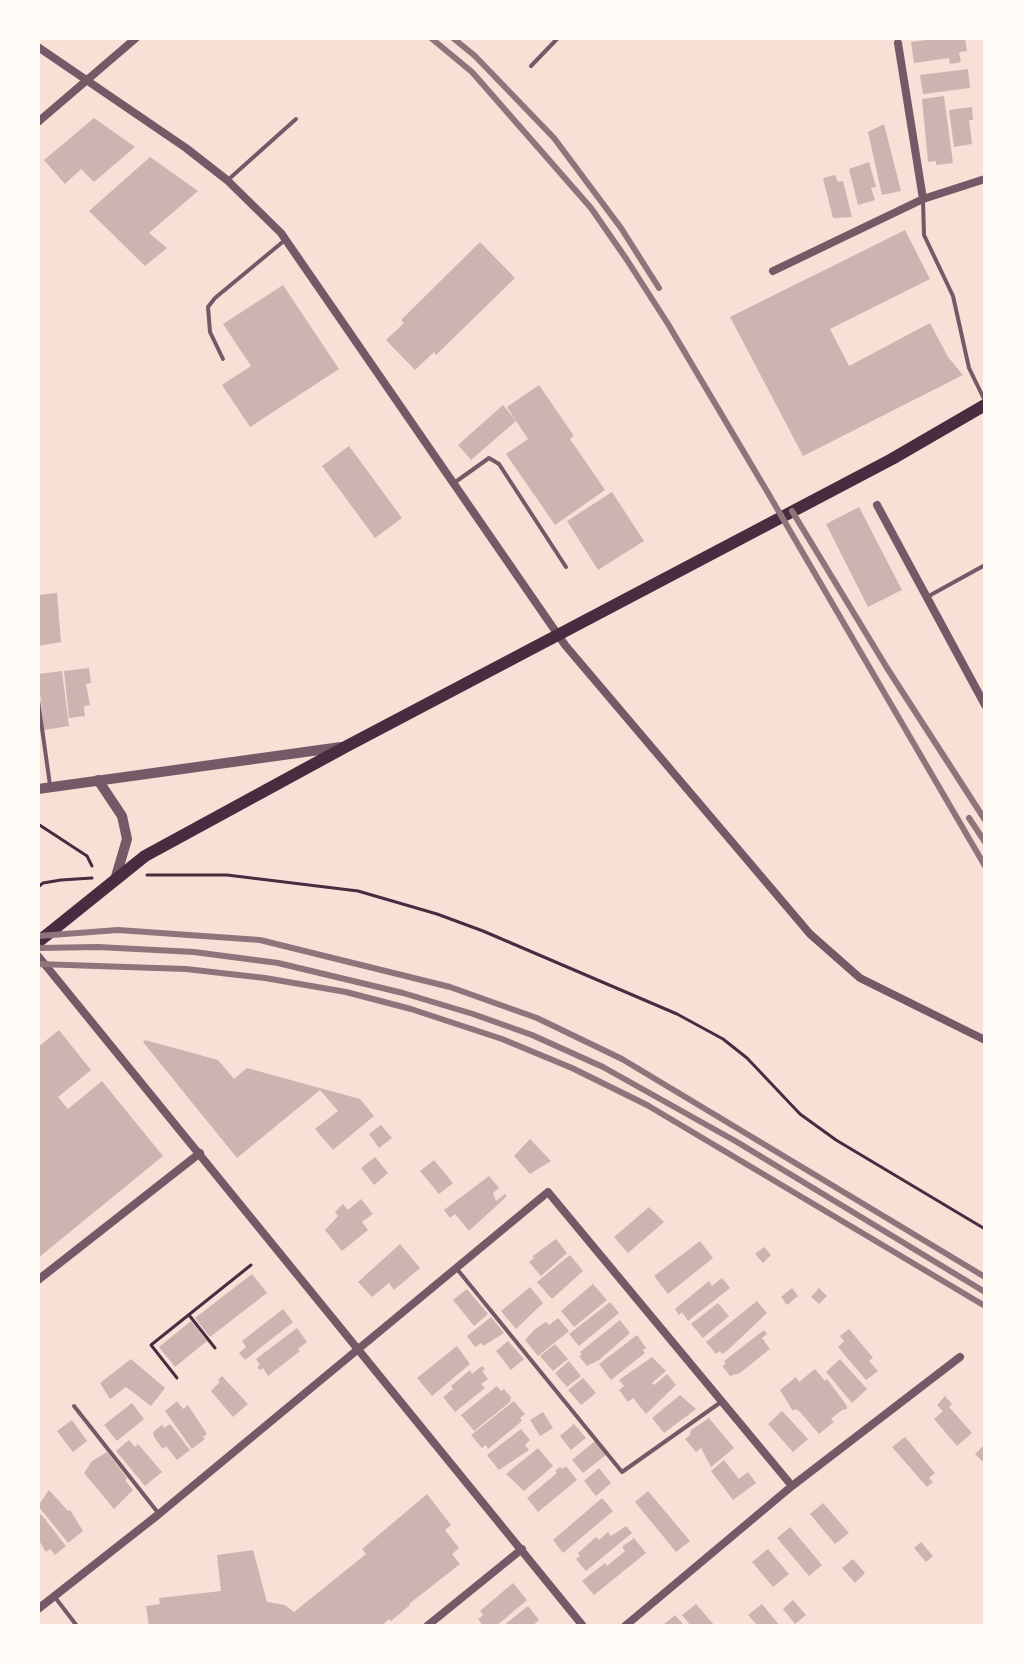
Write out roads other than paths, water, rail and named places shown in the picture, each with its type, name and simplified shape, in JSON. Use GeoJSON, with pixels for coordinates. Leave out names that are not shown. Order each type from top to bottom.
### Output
{"type":"FeatureCollection","features":[{"type":"Feature","properties":{"kind":"main road"},"geometry":{"type":"LineString","coordinates":[[38,942],[108,879],[145,856],[892,459],[985,403]]}},
{"type":"Feature","properties":{"kind":"street"},"geometry":{"type":"LineString","coordinates":[[38,122],[136,38]]}},
{"type":"Feature","properties":{"kind":"street"},"geometry":{"type":"LineString","coordinates":[[898,43],[923,199]]}},
{"type":"Feature","properties":{"kind":"street"},"geometry":{"type":"LineString","coordinates":[[38,47],[186,148],[227,180],[285,240],[565,645],[810,934],[860,978],[985,1040]]}},
{"type":"Feature","properties":{"kind":"street"},"geometry":{"type":"LineString","coordinates":[[773,271],[923,199],[985,179]]}},
{"type":"Feature","properties":{"kind":"street"},"geometry":{"type":"LineString","coordinates":[[877,505],[985,705]]}},
{"type":"Feature","properties":{"kind":"street"},"geometry":{"type":"LineString","coordinates":[[38,789],[347,746]]}},
{"type":"Feature","properties":{"kind":"street"},"geometry":{"type":"LineString","coordinates":[[98,780],[122,816],[127,839],[108,879]]}},
{"type":"Feature","properties":{"kind":"street"},"geometry":{"type":"LineString","coordinates":[[38,956],[583,1626]]}},
{"type":"Feature","properties":{"kind":"street"},"geometry":{"type":"LineString","coordinates":[[38,1280],[200,1153]]}},
{"type":"Feature","properties":{"kind":"street"},"geometry":{"type":"LineString","coordinates":[[38,1609],[159,1514],[548,1192],[792,1486]]}},
{"type":"Feature","properties":{"kind":"street"},"geometry":{"type":"LineString","coordinates":[[625,1626],[792,1486],[960,1357]]}},
{"type":"Feature","properties":{"kind":"street"},"geometry":{"type":"LineString","coordinates":[[427,1626],[522,1549]]}},
{"type":"Feature","properties":{"kind":"lane"},"geometry":{"type":"LineString","coordinates":[[531,66],[558,38]]}},
{"type":"Feature","properties":{"kind":"lane"},"geometry":{"type":"LineString","coordinates":[[227,180],[296,119]]}},
{"type":"Feature","properties":{"kind":"lane"},"geometry":{"type":"LineString","coordinates":[[923,199],[924,235],[953,296],[969,368],[985,403]]}},
{"type":"Feature","properties":{"kind":"lane"},"geometry":{"type":"LineString","coordinates":[[223,359],[210,332],[208,307],[285,240]]}},
{"type":"Feature","properties":{"kind":"lane"},"geometry":{"type":"LineString","coordinates":[[454,483],[489,458],[499,464],[566,567]]}},
{"type":"Feature","properties":{"kind":"lane"},"geometry":{"type":"LineString","coordinates":[[927,597],[985,565]]}},
{"type":"Feature","properties":{"kind":"lane"},"geometry":{"type":"LineString","coordinates":[[38,700],[50,787]]}},
{"type":"Feature","properties":{"kind":"lane"},"geometry":{"type":"LineString","coordinates":[[457,1269],[622,1472],[721,1402]]}},
{"type":"Feature","properties":{"kind":"lane"},"geometry":{"type":"LineString","coordinates":[[74,1406],[159,1514]]}},
{"type":"Feature","properties":{"kind":"lane"},"geometry":{"type":"LineString","coordinates":[[54,1596],[77,1626]]}},
{"type":"Feature","properties":{"kind":"railway"},"geometry":{"type":"LineString","coordinates":[[431,38],[472,72],[591,208],[627,260],[768,493],[985,866]]}},
{"type":"Feature","properties":{"kind":"railway"},"geometry":{"type":"LineString","coordinates":[[453,38],[475,56],[554,138],[621,228],[659,288]]}},
{"type":"Feature","properties":{"kind":"railway"},"geometry":{"type":"LineString","coordinates":[[792,511],[887,668],[985,820]]}},
{"type":"Feature","properties":{"kind":"railway"},"geometry":{"type":"LineString","coordinates":[[969,818],[985,842]]}},
{"type":"Feature","properties":{"kind":"railway"},"geometry":{"type":"LineString","coordinates":[[38,936],[118,930],[260,940],[450,987],[537,1018],[622,1059],[985,1277]]}},
{"type":"Feature","properties":{"kind":"railway"},"geometry":{"type":"LineString","coordinates":[[38,948],[98,947],[194,952],[278,963],[403,993],[532,1035],[603,1067],[737,1142],[985,1292]]}},
{"type":"Feature","properties":{"kind":"railway"},"geometry":{"type":"LineString","coordinates":[[38,964],[186,969],[265,978],[346,992],[411,1009],[502,1039],[572,1068],[647,1105],[985,1306]]}}]}
